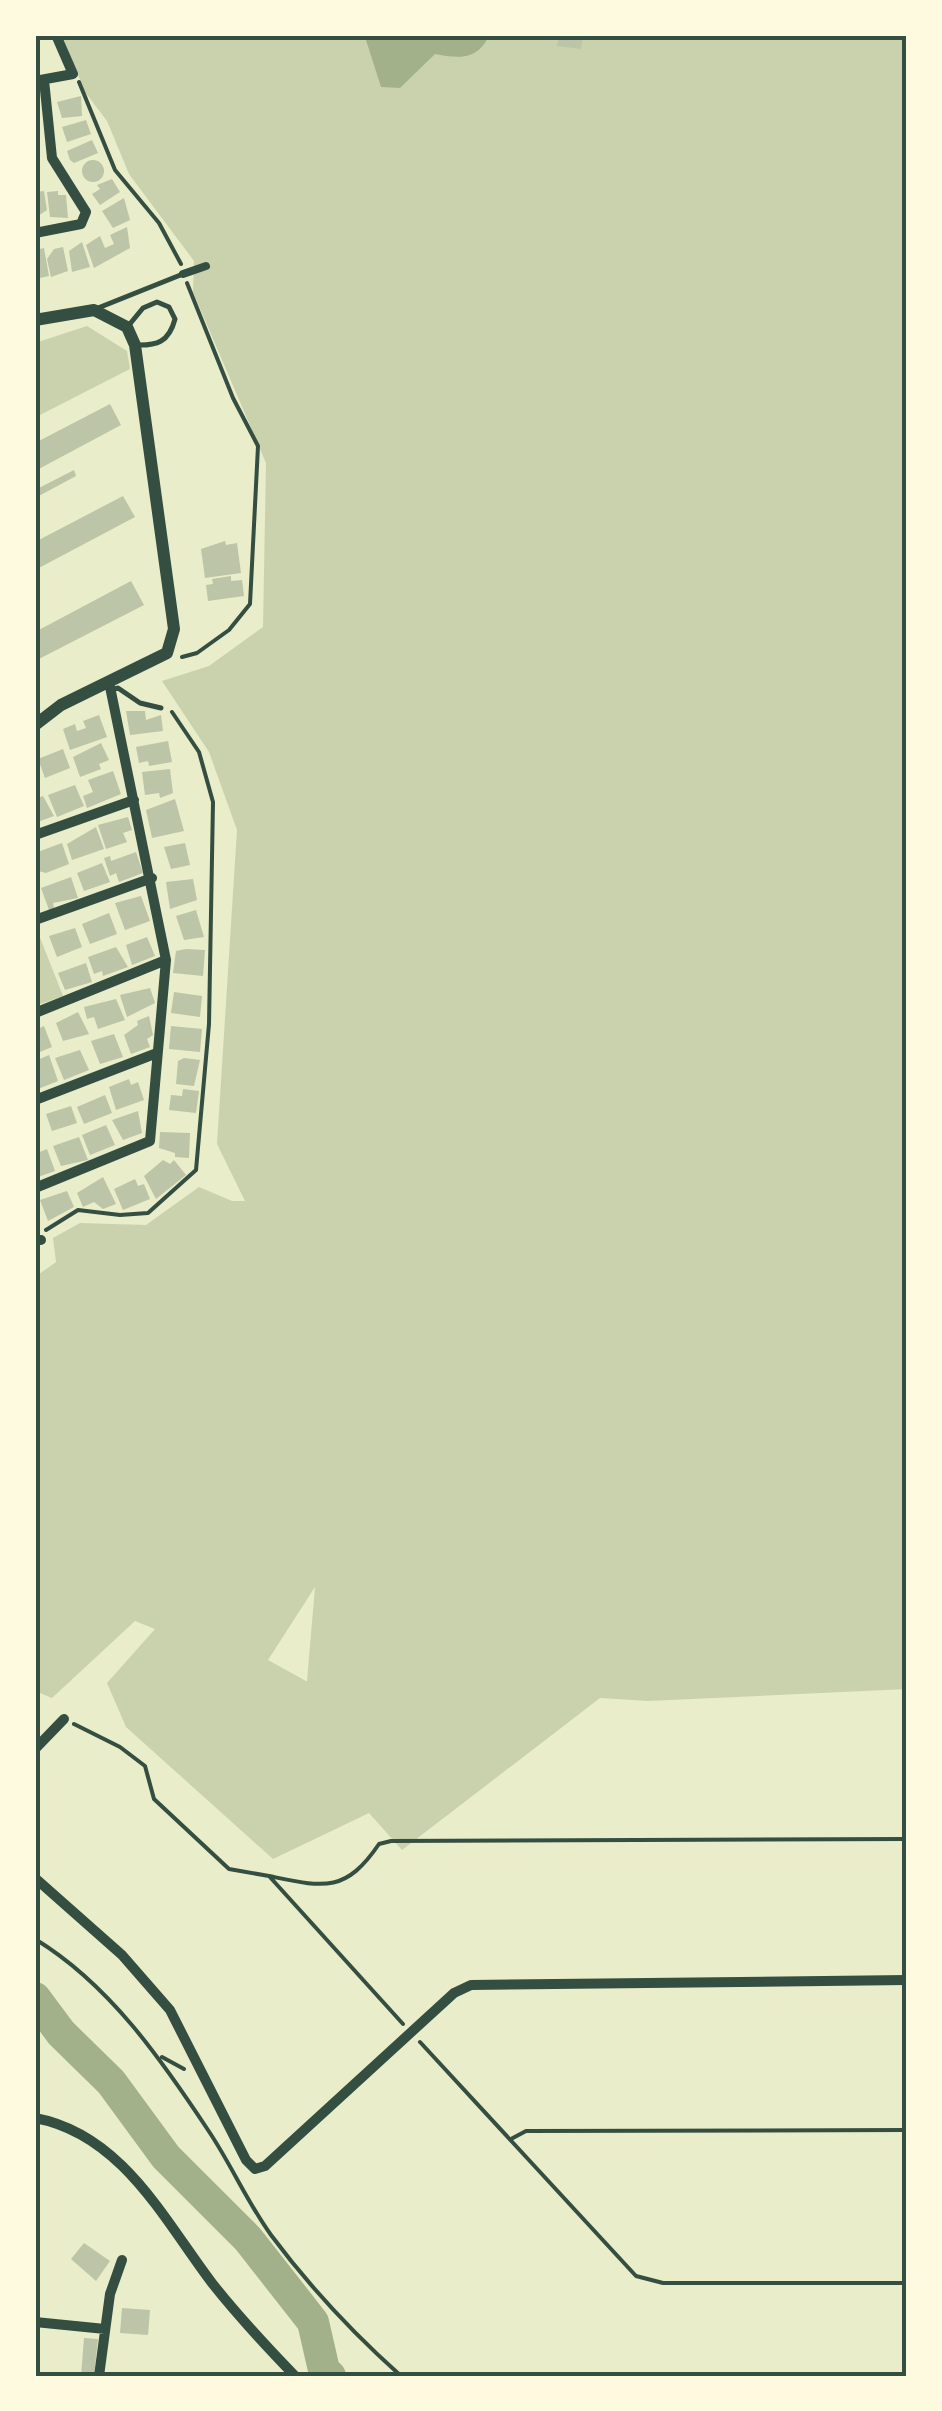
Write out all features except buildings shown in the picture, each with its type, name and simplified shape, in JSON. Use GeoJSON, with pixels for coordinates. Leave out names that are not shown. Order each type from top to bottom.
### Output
{"type":"FeatureCollection","features":[{"type":"Feature","properties":{"kind":"street"},"geometry":{"type":"LineString","coordinates":[[35,233],[81,224],[86,212],[52,158],[40,81],[74,74],[56,35]]}},
{"type":"Feature","properties":{"kind":"street"},"geometry":{"type":"LineString","coordinates":[[184,274],[206,266]]}},
{"type":"Feature","properties":{"kind":"street"},"geometry":{"type":"LineString","coordinates":[[35,320],[94,310],[127,327],[135,346],[174,628],[170,649],[110,686],[61,706],[35,725]]}},
{"type":"Feature","properties":{"kind":"street"},"geometry":{"type":"LineString","coordinates":[[35,1188],[150,1141],[166,960],[110,686]]}},
{"type":"Feature","properties":{"kind":"street"},"geometry":{"type":"LineString","coordinates":[[35,835],[134,800]]}},
{"type":"Feature","properties":{"kind":"street"},"geometry":{"type":"LineString","coordinates":[[35,920],[152,878]]}},
{"type":"Feature","properties":{"kind":"street"},"geometry":{"type":"LineString","coordinates":[[35,1013],[166,960]]}},
{"type":"Feature","properties":{"kind":"street"},"geometry":{"type":"LineString","coordinates":[[35,1100],[157,1053]]}},
{"type":"Feature","properties":{"kind":"street"},"geometry":{"type":"LineString","coordinates":[[35,1748],[64,1719]]}},
{"type":"Feature","properties":{"kind":"street"},"geometry":{"type":"LineString","coordinates":[[35,1878],[122,1956],[170,2010],[246,2160],[256,2168],[265,2166],[454,1993],[484,1982],[907,1980]]}},
{"type":"Feature","properties":{"kind":"street"},"geometry":{"type":"LineString","coordinates":[[35,2118],[87,2140],[141,2184],[210,2281],[295,2376]]}},
{"type":"Feature","properties":{"kind":"street"},"geometry":{"type":"LineString","coordinates":[[99,2376],[105,2329],[122,2260]]}},
{"type":"Feature","properties":{"kind":"street"},"geometry":{"type":"LineString","coordinates":[[35,2322],[105,2329]]}},
{"type":"Feature","properties":{"kind":"lane"},"geometry":{"type":"LineString","coordinates":[[94,310],[184,274]]}},
{"type":"Feature","properties":{"kind":"lane"},"geometry":{"type":"LineString","coordinates":[[127,327],[143,308],[157,302],[169,307],[175,319],[172,332],[162,341],[135,346]]}},
{"type":"Feature","properties":{"kind":"lane"},"geometry":{"type":"LineString","coordinates":[[110,686],[140,703],[161,708]]}},
{"type":"Feature","properties":{"kind":"path"},"geometry":{"type":"LineString","coordinates":[[74,74],[115,170],[160,223],[233,398],[258,446],[250,604],[229,630],[198,653],[181,657],[170,649]]}},
{"type":"Feature","properties":{"kind":"path"},"geometry":{"type":"LineString","coordinates":[[38,1240],[78,1210],[120,1215],[148,1212],[196,1170],[209,1024],[213,802],[199,752],[171,711],[161,708]]}},
{"type":"Feature","properties":{"kind":"path"},"geometry":{"type":"LineString","coordinates":[[64,1719],[120,1747],[145,1766],[154,1799],[229,1869],[317,1886],[340,1882],[360,1871],[379,1844],[391,1841],[907,1840]]}},
{"type":"Feature","properties":{"kind":"path"},"geometry":{"type":"LineString","coordinates":[[268,1876],[636,2276],[663,2283],[907,2282]]}},
{"type":"Feature","properties":{"kind":"path"},"geometry":{"type":"LineString","coordinates":[[35,1939],[60,1954],[102,1992],[158,2054],[272,2236],[360,2340],[401,2376]]}},
{"type":"Feature","properties":{"kind":"path"},"geometry":{"type":"LineString","coordinates":[[511,2138],[526,2131],[907,2130]]}},
{"type":"Feature","properties":{"kind":"shaded area"},"geometry":{"type":"Polygon","coordinates":[[[62,35],[907,35],[907,1689],[648,1701],[600,1698],[402,1850],[369,1813],[273,1859],[126,1727],[107,1683],[155,1629],[135,1621],[52,1698],[35,1691],[35,1277],[56,1262],[53,1238],[80,1223],[146,1225],[199,1187],[232,1201],[245,1201],[217,1144],[237,830],[209,752],[162,681],[209,666],[263,627],[266,463],[193,292],[194,261],[129,174],[107,121],[85,92],[62,35]],[[315,1587],[268,1660],[307,1681],[315,1587]]]}},
{"type":"Feature","properties":{"kind":"shaded area"},"geometry":{"type":"Polygon","coordinates":[[[372,35],[489,35],[472,54],[435,54],[400,88],[381,87],[366,40],[372,35]]]}},
{"type":"Feature","properties":{"kind":"shaded area"},"geometry":{"type":"Polygon","coordinates":[[[87,326],[127,351],[130,369],[36,417],[35,343],[87,326]]]}},
{"type":"Feature","properties":{"kind":"shaded area"},"geometry":{"type":"Polygon","coordinates":[[[35,931],[63,996],[35,1006],[35,931]]]}},
{"type":"Feature","properties":{"kind":"waterway"},"geometry":{"type":"LineString","coordinates":[[35,1998],[61,2033],[111,2082],[166,2157],[248,2239],[313,2322],[324,2370],[330,2376]]}}]}
